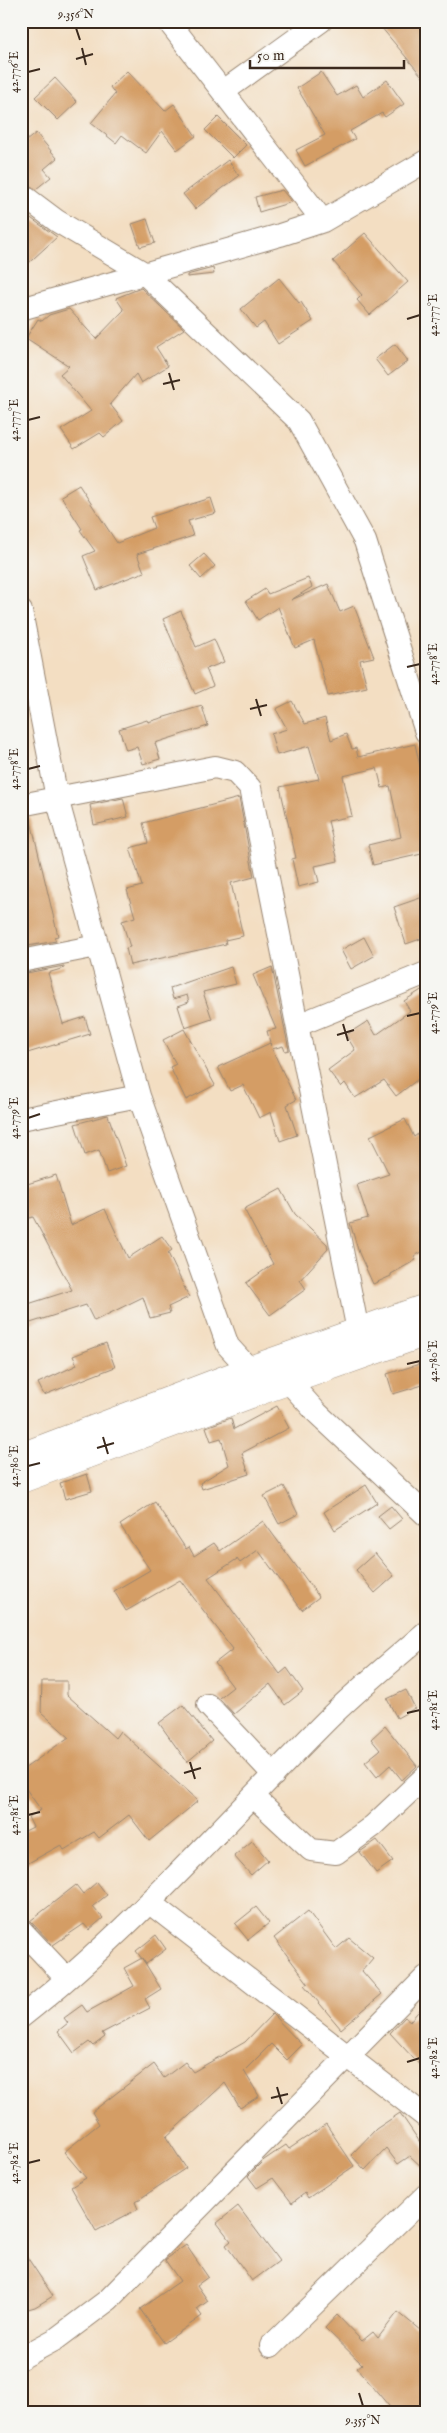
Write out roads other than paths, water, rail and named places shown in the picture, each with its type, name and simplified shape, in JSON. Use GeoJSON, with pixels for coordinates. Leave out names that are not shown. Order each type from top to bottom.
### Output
{"type":"FeatureCollection","features":[{"type":"Feature","properties":{"kind":"main road"},"geometry":{"type":"LineString","coordinates":[[283,1371],[358,1331],[426,1308]]}},
{"type":"Feature","properties":{"kind":"main road"},"geometry":{"type":"LineString","coordinates":[[21,1457],[283,1371],[426,1332]]}},
{"type":"Feature","properties":{"kind":"main road"},"geometry":{"type":"LineString","coordinates":[[21,1479],[255,1380]]}},
{"type":"Feature","properties":{"kind":"street"},"geometry":{"type":"LineString","coordinates":[[168,21],[323,221]]}},
{"type":"Feature","properties":{"kind":"street"},"geometry":{"type":"LineString","coordinates":[[224,91],[321,21]]}},
{"type":"Feature","properties":{"kind":"street"},"geometry":{"type":"LineString","coordinates":[[21,310],[323,221],[426,161]]}},
{"type":"Feature","properties":{"kind":"street"},"geometry":{"type":"LineString","coordinates":[[21,194],[57,221],[144,273],[299,421],[365,541],[425,724]]}},
{"type":"Feature","properties":{"kind":"street"},"geometry":{"type":"LineString","coordinates":[[21,611],[57,798],[138,1096],[228,1346],[255,1380]]}},
{"type":"Feature","properties":{"kind":"street"},"geometry":{"type":"LineString","coordinates":[[21,805],[214,767],[235,772],[250,788],[358,1331]]}},
{"type":"Feature","properties":{"kind":"street"},"geometry":{"type":"LineString","coordinates":[[21,961],[97,946]]}},
{"type":"Feature","properties":{"kind":"street"},"geometry":{"type":"LineString","coordinates":[[298,1025],[426,973]]}},
{"type":"Feature","properties":{"kind":"street"},"geometry":{"type":"LineString","coordinates":[[21,1120],[138,1096]]}},
{"type":"Feature","properties":{"kind":"street"},"geometry":{"type":"LineString","coordinates":[[283,1371],[317,1414],[426,1515]]}},
{"type":"Feature","properties":{"kind":"street"},"geometry":{"type":"LineString","coordinates":[[21,2017],[67,1979],[150,1903],[329,1718],[426,1632]]}},
{"type":"Feature","properties":{"kind":"street"},"geometry":{"type":"LineString","coordinates":[[208,1705],[274,1774]]}},
{"type":"Feature","properties":{"kind":"street"},"geometry":{"type":"LineString","coordinates":[[253,1796],[311,1850],[336,1853],[373,1826],[426,1776]]}},
{"type":"Feature","properties":{"kind":"street"},"geometry":{"type":"LineString","coordinates":[[150,1903],[426,2118]]}},
{"type":"Feature","properties":{"kind":"street"},"geometry":{"type":"LineString","coordinates":[[21,1930],[67,1979]]}},
{"type":"Feature","properties":{"kind":"street"},"geometry":{"type":"LineString","coordinates":[[21,2358],[56,2340],[108,2300],[349,2057],[426,1976]]}},
{"type":"Feature","properties":{"kind":"street"},"geometry":{"type":"LineString","coordinates":[[271,2346],[426,2195]]}}]}
